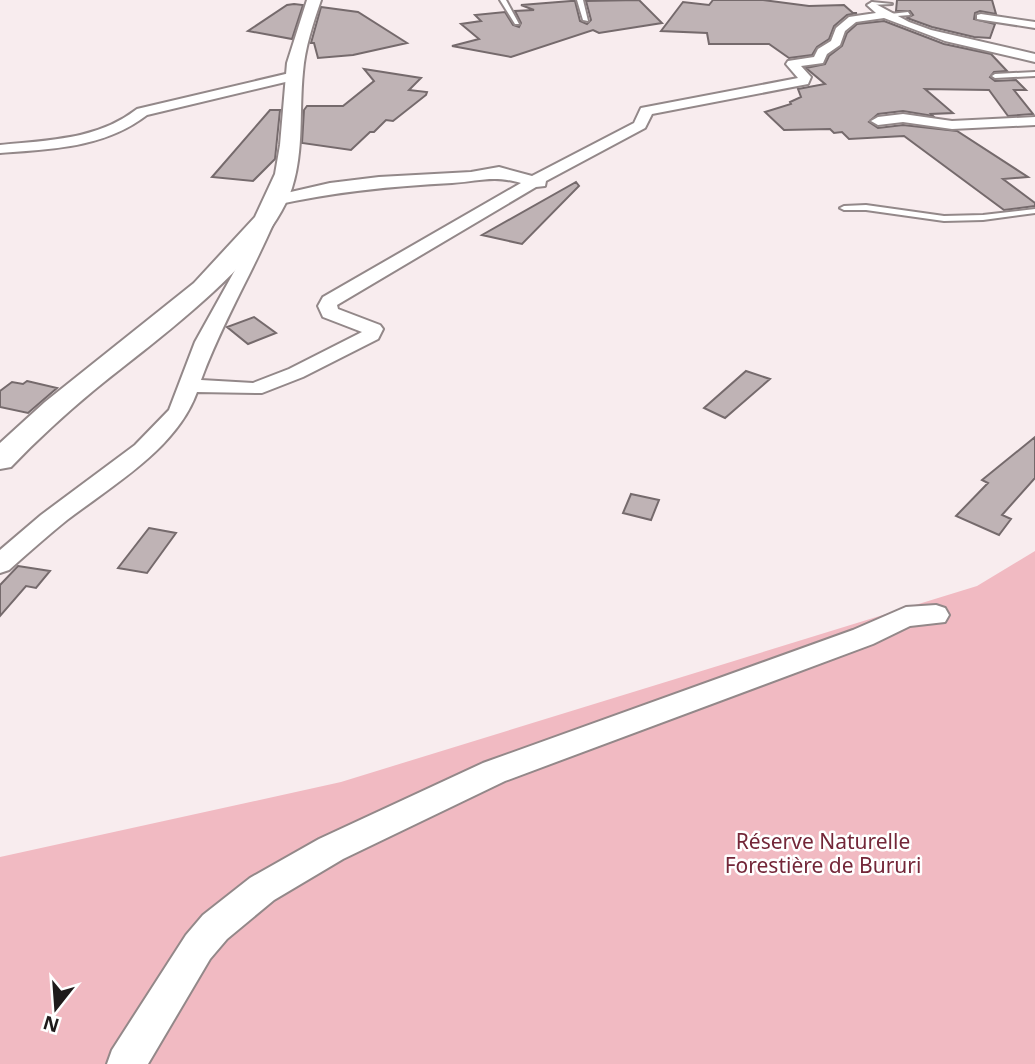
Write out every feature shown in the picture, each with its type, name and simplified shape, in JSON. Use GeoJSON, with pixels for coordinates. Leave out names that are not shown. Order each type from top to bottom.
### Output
{"type":"FeatureCollection","features":[{"type":"Feature","properties":{"kind":"street"},"geometry":{"type":"LineString","coordinates":[[0,564],[143,450],[179,412],[205,342],[248,263],[282,186],[294,120],[294,76],[301,39],[314,0]]}},
{"type":"Feature","properties":{"kind":"street"},"geometry":{"type":"LineString","coordinates":[[869,2],[956,40],[1035,58]]}},
{"type":"Feature","properties":{"kind":"street"},"geometry":{"type":"LineString","coordinates":[[189,385],[255,389],[296,373],[371,335],[373,329],[330,313],[327,306],[330,301],[542,183],[639,125],[646,111],[803,81],[805,77],[792,64],[819,60],[822,52],[836,43],[840,30],[853,19],[886,9]]}},
{"type":"Feature","properties":{"kind":"street"},"geometry":{"type":"LineString","coordinates":[[981,17],[1035,24]]}},
{"type":"Feature","properties":{"kind":"street"},"geometry":{"type":"LineString","coordinates":[[0,149],[107,135],[130,124],[142,112],[294,76]]}},
{"type":"Feature","properties":{"kind":"street"},"geometry":{"type":"LineString","coordinates":[[878,121],[903,118],[952,125],[1035,121]]}},
{"type":"Feature","properties":{"kind":"street"},"geometry":{"type":"LineString","coordinates":[[275,200],[379,181],[471,177],[499,172],[542,183]]}},
{"type":"Feature","properties":{"kind":"street"},"geometry":{"type":"LineString","coordinates":[[0,460],[40,421],[140,343],[205,286],[266,222]]}},
{"type":"Feature","properties":{"kind":"street"},"geometry":{"type":"LineString","coordinates":[[126,1064],[198,947],[215,927],[261,889],[331,849],[494,772],[863,637],[906,617],[936,615]]}},
{"type":"Feature","properties":{"kind":"lane"},"geometry":{"type":"LineString","coordinates":[[503,0],[517,23]]}},
{"type":"Feature","properties":{"kind":"lane"},"geometry":{"type":"LineString","coordinates":[[580,0],[586,20]]}},
{"type":"Feature","properties":{"kind":"lane"},"geometry":{"type":"LineString","coordinates":[[886,9],[908,14]]}},
{"type":"Feature","properties":{"kind":"lane"},"geometry":{"type":"LineString","coordinates":[[995,76],[1035,75]]}},
{"type":"Feature","properties":{"kind":"lane"},"geometry":{"type":"LineString","coordinates":[[844,208],[880,208],[930,218],[966,218],[1035,211]]}},
{"type":"Feature","properties":{"kind":"green space","name":"Réserve Naturelle Forestière de Bururi"},"geometry":{"type":"Polygon","coordinates":[[[1035,551],[1035,1064],[0,1064],[0,857],[341,782],[977,586],[1035,551]]]}},
{"type":"Feature","properties":{"kind":"building"},"geometry":{"type":"Polygon","coordinates":[[[639,0],[662,23],[599,33],[593,30],[511,57],[452,46],[479,39],[461,24],[481,21],[475,15],[505,12],[513,25],[519,27],[521,23],[515,11],[534,10],[521,5],[575,1],[580,21],[587,24],[591,20],[586,1],[639,0]]]}},
{"type":"Feature","properties":{"kind":"building"},"geometry":{"type":"Polygon","coordinates":[[[713,0],[763,0],[809,6],[844,5],[857,13],[847,15],[834,26],[829,39],[817,47],[812,55],[789,58],[769,44],[709,44],[707,33],[661,31],[683,2],[709,5],[713,0]]]}},
{"type":"Feature","properties":{"kind":"building"},"geometry":{"type":"Polygon","coordinates":[[[897,0],[992,0],[996,14],[980,11],[975,13],[974,19],[995,24],[990,38],[932,27],[907,18],[913,15],[910,11],[896,11],[897,0]]]}},
{"type":"Feature","properties":{"kind":"building"},"geometry":{"type":"Polygon","coordinates":[[[287,5],[303,5],[292,39],[248,31],[287,5]]]}},
{"type":"Feature","properties":{"kind":"building"},"geometry":{"type":"Polygon","coordinates":[[[321,7],[358,12],[407,43],[353,55],[318,58],[314,43],[311,43],[321,7]]]}},
{"type":"Feature","properties":{"kind":"building"},"geometry":{"type":"Polygon","coordinates":[[[884,21],[944,44],[991,54],[1007,71],[994,72],[990,77],[995,81],[1016,80],[1026,90],[1014,90],[1033,114],[1008,116],[989,90],[925,89],[953,113],[931,114],[933,116],[903,111],[878,114],[869,122],[878,128],[903,125],[957,131],[1028,177],[1003,179],[1035,203],[1035,206],[1004,210],[904,136],[849,139],[842,132],[834,133],[830,129],[784,130],[765,112],[791,104],[790,102],[801,97],[798,89],[825,84],[806,68],[825,64],[829,56],[842,46],[847,33],[857,24],[884,21]]]}},
{"type":"Feature","properties":{"kind":"building"},"geometry":{"type":"Polygon","coordinates":[[[364,69],[421,78],[409,90],[427,92],[426,95],[393,121],[386,120],[351,150],[302,143],[304,110],[307,106],[343,106],[374,81],[364,69]]]}},
{"type":"Feature","properties":{"kind":"building"},"geometry":{"type":"Polygon","coordinates":[[[270,110],[280,110],[275,159],[253,181],[212,177],[270,110]]]}},
{"type":"Feature","properties":{"kind":"building"},"geometry":{"type":"Polygon","coordinates":[[[576,182],[579,186],[522,244],[482,235],[576,182]]]}},
{"type":"Feature","properties":{"kind":"building"},"geometry":{"type":"Polygon","coordinates":[[[254,317],[276,333],[248,344],[227,327],[254,317]]]}},
{"type":"Feature","properties":{"kind":"building"},"geometry":{"type":"Polygon","coordinates":[[[746,371],[770,379],[725,418],[704,408],[746,371]]]}},
{"type":"Feature","properties":{"kind":"building"},"geometry":{"type":"Polygon","coordinates":[[[27,381],[57,388],[28,413],[0,407],[0,391],[12,382],[23,384],[27,381]]]}},
{"type":"Feature","properties":{"kind":"building"},"geometry":{"type":"Polygon","coordinates":[[[1035,437],[1035,478],[1002,515],[1011,519],[999,535],[956,516],[988,483],[982,480],[1035,437]]]}},
{"type":"Feature","properties":{"kind":"building"},"geometry":{"type":"Polygon","coordinates":[[[631,494],[659,500],[651,520],[623,513],[631,494]]]}},
{"type":"Feature","properties":{"kind":"building"},"geometry":{"type":"Polygon","coordinates":[[[149,528],[176,533],[147,573],[118,568],[149,528]]]}},
{"type":"Feature","properties":{"kind":"building"},"geometry":{"type":"Polygon","coordinates":[[[18,566],[50,571],[36,588],[26,586],[0,616],[0,585],[18,566]]]}}]}
